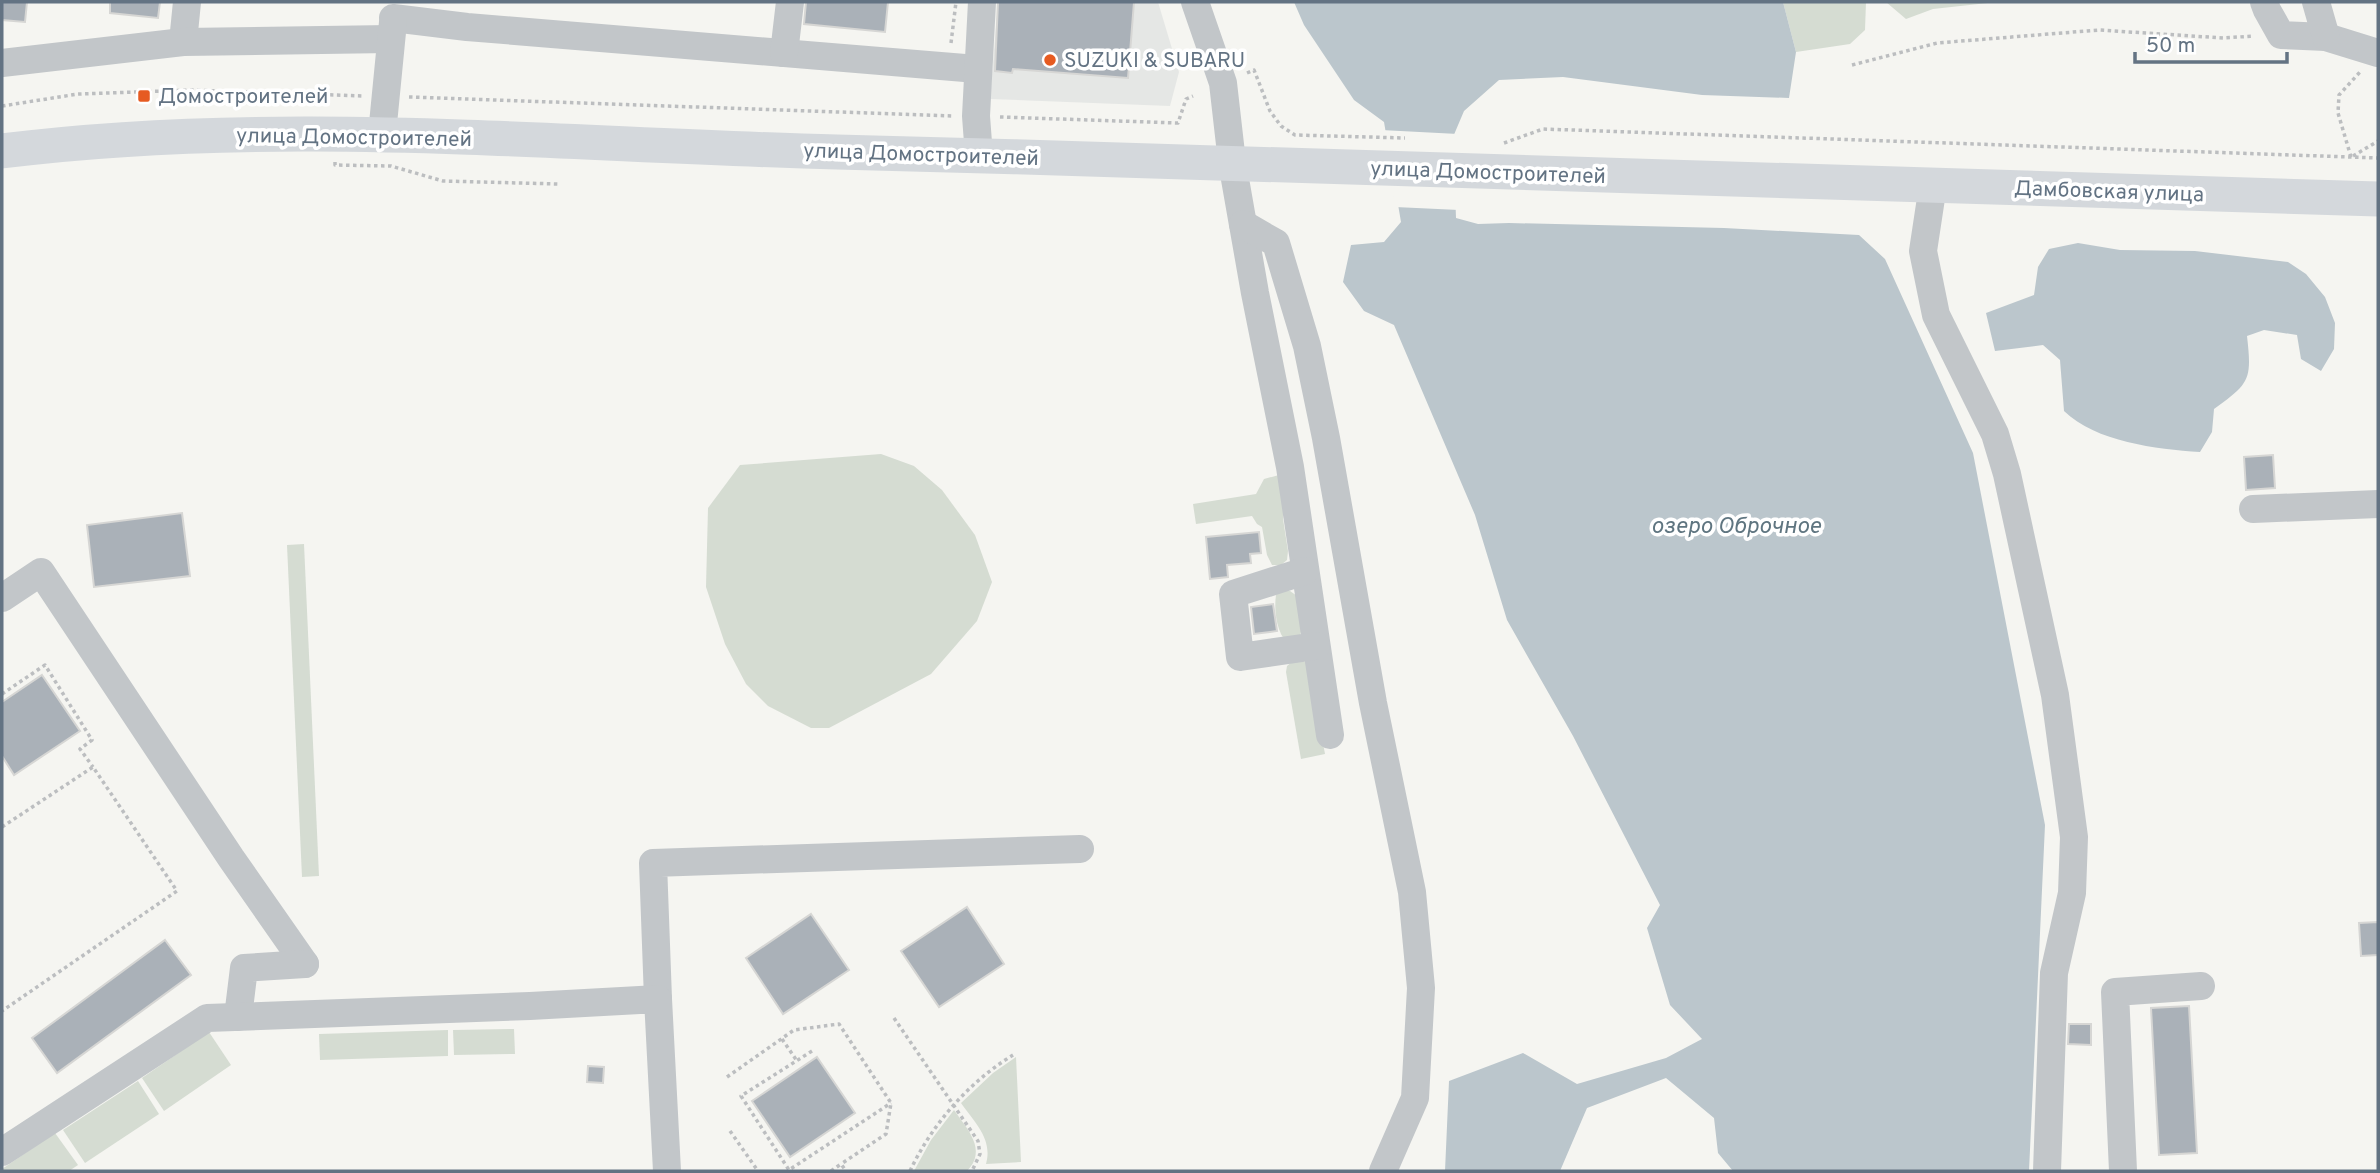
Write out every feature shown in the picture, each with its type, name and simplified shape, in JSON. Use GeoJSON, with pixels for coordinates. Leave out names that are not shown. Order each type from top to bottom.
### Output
{"type":"FeatureCollection","features":[{"type":"Feature","properties":{"kind":"main road","name":"улица Домостроителей"},"geometry":{"type":"LineString","coordinates":[[2,151],[81,141],[181,136],[382,134],[979,156],[1232,162],[1343,151],[1503,158],[1840,183]]}},
{"type":"Feature","properties":{"kind":"main road","name":"Дамбовская улица"},"geometry":{"type":"LineString","coordinates":[[1840,183],[2378,199]]}},
{"type":"Feature","properties":{"kind":"street"},"geometry":{"type":"LineString","coordinates":[[183,42],[187,2]]}},
{"type":"Feature","properties":{"kind":"street"},"geometry":{"type":"LineString","coordinates":[[784,53],[790,2]]}},
{"type":"Feature","properties":{"kind":"street"},"geometry":{"type":"LineString","coordinates":[[979,156],[976,117],[982,2]]}},
{"type":"Feature","properties":{"kind":"street"},"geometry":{"type":"LineString","coordinates":[[1195,2],[1223,83],[1232,162],[1290,467],[1330,735]]}},
{"type":"Feature","properties":{"kind":"street"},"geometry":{"type":"LineString","coordinates":[[2264,2],[2281,34],[2326,37],[2378,53]]}},
{"type":"Feature","properties":{"kind":"street"},"geometry":{"type":"LineString","coordinates":[[2316,2],[2326,37]]}},
{"type":"Feature","properties":{"kind":"street"},"geometry":{"type":"LineString","coordinates":[[382,134],[393,20]]}},
{"type":"Feature","properties":{"kind":"street"},"geometry":{"type":"LineString","coordinates":[[2,63],[393,20],[977,69]]}},
{"type":"Feature","properties":{"kind":"street"},"geometry":{"type":"LineString","coordinates":[[1933,185],[1923,251],[1936,316],[1995,434],[2007,474],[2055,695],[2074,837],[2072,893],[2054,973],[2047,1171]]}},
{"type":"Feature","properties":{"kind":"street"},"geometry":{"type":"LineString","coordinates":[[1243,224],[1276,243],[1307,346],[1373,703],[1412,892],[1421,988],[1415,1098],[1383,1171]]}},
{"type":"Feature","properties":{"kind":"street"},"geometry":{"type":"LineString","coordinates":[[2253,509],[2378,504]]}},
{"type":"Feature","properties":{"kind":"street"},"geometry":{"type":"LineString","coordinates":[[1305,571],[1233,594],[1240,657],[1316,646]]}},
{"type":"Feature","properties":{"kind":"street"},"geometry":{"type":"LineString","coordinates":[[2,598],[41,572],[231,858],[305,964],[244,968],[238,1017]]}},
{"type":"Feature","properties":{"kind":"street"},"geometry":{"type":"LineString","coordinates":[[667,1171],[653,863],[1080,849]]}},
{"type":"Feature","properties":{"kind":"street"},"geometry":{"type":"LineString","coordinates":[[2123,1171],[2115,992],[2201,986]]}},
{"type":"Feature","properties":{"kind":"street"},"geometry":{"type":"LineString","coordinates":[[2,1152],[207,1018],[659,999]]}},
{"type":"Feature","properties":{"kind":"path"},"geometry":{"type":"LineString","coordinates":[[1852,65],[1937,43],[2099,30],[2223,38],[2281,34]]}},
{"type":"Feature","properties":{"kind":"path"},"geometry":{"type":"LineString","coordinates":[[1247,73],[1254,70],[1270,111],[1281,126],[1295,135],[1343,151]]}},
{"type":"Feature","properties":{"kind":"path"},"geometry":{"type":"LineString","coordinates":[[2,106],[78,94],[193,90],[371,96]]}},
{"type":"Feature","properties":{"kind":"path"},"geometry":{"type":"LineString","coordinates":[[2339,94],[2338,113],[2351,158]]}},
{"type":"Feature","properties":{"kind":"path"},"geometry":{"type":"LineString","coordinates":[[400,97],[1178,123],[1186,99],[1193,96]]}},
{"type":"Feature","properties":{"kind":"path"},"geometry":{"type":"LineString","coordinates":[[1503,158],[1543,129],[2378,158]]}},
{"type":"Feature","properties":{"kind":"path"},"geometry":{"type":"LineString","coordinates":[[2351,158],[2378,141]]}},
{"type":"Feature","properties":{"kind":"path"},"geometry":{"type":"LineString","coordinates":[[335,165],[391,166],[443,181],[558,184]]}},
{"type":"Feature","properties":{"kind":"path"},"geometry":{"type":"LineString","coordinates":[[2,694],[45,665],[92,740],[80,749],[177,891],[2,1011]]}},
{"type":"Feature","properties":{"kind":"path"},"geometry":{"type":"LineString","coordinates":[[2,827],[93,767]]}},
{"type":"Feature","properties":{"kind":"path"},"geometry":{"type":"LineString","coordinates":[[894,1018],[978,1141],[980,1154],[972,1171]]}},
{"type":"Feature","properties":{"kind":"path"},"geometry":{"type":"LineString","coordinates":[[727,1077],[794,1030],[839,1024],[891,1103],[886,1133],[831,1171]]}},
{"type":"Feature","properties":{"kind":"path"},"geometry":{"type":"LineString","coordinates":[[782,1039],[797,1061]]}},
{"type":"Feature","properties":{"kind":"path"},"geometry":{"type":"LineString","coordinates":[[813,1052],[741,1096],[789,1170],[891,1103]]}},
{"type":"Feature","properties":{"kind":"path"},"geometry":{"type":"LineString","coordinates":[[910,1171],[939,1122],[954,1105],[973,1086],[1013,1055]]}},
{"type":"Feature","properties":{"kind":"path"},"geometry":{"type":"LineString","coordinates":[[730,1131],[758,1171]]}},
{"type":"Feature","properties":{"kind":"path"},"geometry":{"type":"LineString","coordinates":[[841,1164],[846,1171]]}},
{"type":"Feature","properties":{"kind":"shaded area"},"geometry":{"type":"Polygon","coordinates":[[[998,2],[1158,2],[1179,72],[1170,106],[990,99],[998,2]]]}},
{"type":"Feature","properties":{"kind":"shaded area"},"geometry":{"type":"Polygon","coordinates":[[[1783,2],[1866,2],[1865,30],[1850,44],[1796,52],[1783,2]]]}},
{"type":"Feature","properties":{"kind":"shaded area"},"geometry":{"type":"Polygon","coordinates":[[[1886,2],[1997,2],[1933,9],[1906,19],[1886,2]]]}},
{"type":"Feature","properties":{"kind":"shaded area"},"geometry":{"type":"Polygon","coordinates":[[[881,454],[914,466],[942,490],[975,535],[992,582],[977,621],[931,674],[829,728],[811,728],[768,706],[746,684],[725,644],[706,587],[708,508],[740,465],[881,454]]]}},
{"type":"Feature","properties":{"kind":"shaded area"},"geometry":{"type":"Polygon","coordinates":[[[1279,475],[1288,551],[1287,560],[1281,565],[1272,565],[1267,555],[1262,527],[1252,516],[1196,524],[1193,504],[1256,494],[1264,479],[1279,475]]]}},
{"type":"Feature","properties":{"kind":"shaded area"},"geometry":{"type":"Polygon","coordinates":[[[304,544],[319,876],[302,877],[287,545],[304,544]]]}},
{"type":"Feature","properties":{"kind":"shaded area"},"geometry":{"type":"Polygon","coordinates":[[[1283,590],[1297,596],[1302,627],[1300,636],[1284,639],[1279,629],[1275,600],[1276,595],[1283,590]]]}},
{"type":"Feature","properties":{"kind":"shaded area"},"geometry":{"type":"Polygon","coordinates":[[[1293,661],[1304,661],[1308,665],[1325,754],[1301,759],[1286,672],[1287,666],[1293,661]]]}},
{"type":"Feature","properties":{"kind":"shaded area"},"geometry":{"type":"Polygon","coordinates":[[[514,1029],[515,1054],[454,1055],[453,1030],[514,1029]]]}},
{"type":"Feature","properties":{"kind":"shaded area"},"geometry":{"type":"Polygon","coordinates":[[[448,1030],[448,1056],[320,1060],[319,1034],[448,1030]]]}},
{"type":"Feature","properties":{"kind":"shaded area"},"geometry":{"type":"Polygon","coordinates":[[[209,1032],[231,1065],[164,1111],[142,1078],[209,1032]]]}},
{"type":"Feature","properties":{"kind":"shaded area"},"geometry":{"type":"Polygon","coordinates":[[[1016,1057],[1021,1162],[986,1164],[988,1155],[985,1139],[961,1103],[993,1073],[1016,1057]]]}},
{"type":"Feature","properties":{"kind":"shaded area"},"geometry":{"type":"Polygon","coordinates":[[[138,1081],[159,1114],[85,1163],[63,1130],[138,1081]]]}},
{"type":"Feature","properties":{"kind":"shaded area"},"geometry":{"type":"Polygon","coordinates":[[[954,1110],[976,1147],[973,1163],[967,1171],[914,1171],[931,1140],[954,1110]]]}},
{"type":"Feature","properties":{"kind":"shaded area"},"geometry":{"type":"Polygon","coordinates":[[[55,1133],[78,1165],[69,1171],[2,1171],[2,1169],[55,1133]]]}},
{"type":"Feature","properties":{"kind":"water","name":"озеро Оброчное"},"geometry":{"type":"Polygon","coordinates":[[[1294,2],[1783,2],[1796,52],[1789,98],[1702,95],[1563,77],[1499,80],[1464,111],[1453,137],[1456,218],[1478,224],[1724,228],[1859,235],[1885,259],[1973,453],[2045,825],[2029,1171],[1733,1171],[1718,1153],[1714,1118],[1666,1078],[1587,1108],[1560,1171],[1445,1171],[1449,1081],[1523,1053],[1577,1084],[1666,1058],[1702,1039],[1670,1005],[1647,928],[1660,905],[1573,736],[1507,620],[1475,515],[1394,325],[1364,311],[1343,282],[1351,245],[1384,242],[1401,222],[1384,122],[1354,100],[1304,25],[1294,2]]]}},
{"type":"Feature","properties":{"kind":"water"},"geometry":{"type":"Polygon","coordinates":[[[2078,243],[2120,250],[2195,251],[2288,262],[2306,274],[2325,297],[2335,323],[2334,349],[2321,371],[2301,359],[2297,335],[2264,330],[2247,336],[2249,362],[2246,379],[2235,393],[2214,409],[2212,432],[2200,452],[2146,446],[2109,437],[2077,422],[2064,411],[2060,360],[2043,345],[1995,351],[1986,313],[2034,295],[2038,267],[2049,249],[2078,243]]]}},
{"type":"Feature","properties":{"kind":"pier"},"geometry":{"type":"Polygon","coordinates":[[[1381,130],[1458,134],[1459,210],[1395,207],[1381,130]]]}},
{"type":"Feature","properties":{"kind":"building"},"geometry":{"type":"Polygon","coordinates":[[[2,2],[27,2],[25,22],[2,20],[2,2]]]}},
{"type":"Feature","properties":{"kind":"building"},"geometry":{"type":"Polygon","coordinates":[[[110,2],[160,2],[158,18],[110,13],[110,2]]]}},
{"type":"Feature","properties":{"kind":"building"},"geometry":{"type":"Polygon","coordinates":[[[806,2],[888,2],[885,32],[804,24],[806,2]]]}},
{"type":"Feature","properties":{"kind":"building"},"geometry":{"type":"Polygon","coordinates":[[[998,2],[1134,2],[1128,78],[1013,69],[1012,73],[995,71],[998,2]]]}},
{"type":"Feature","properties":{"kind":"building"},"geometry":{"type":"Polygon","coordinates":[[[2273,455],[2275,488],[2246,490],[2244,457],[2273,455]]]}},
{"type":"Feature","properties":{"kind":"building"},"geometry":{"type":"Polygon","coordinates":[[[182,513],[190,576],[94,587],[87,525],[182,513]]]}},
{"type":"Feature","properties":{"kind":"building"},"geometry":{"type":"Polygon","coordinates":[[[1259,532],[1261,553],[1250,554],[1251,563],[1227,565],[1228,577],[1210,579],[1206,537],[1259,532]]]}},
{"type":"Feature","properties":{"kind":"building"},"geometry":{"type":"Polygon","coordinates":[[[1273,604],[1277,631],[1254,634],[1251,607],[1273,604]]]}},
{"type":"Feature","properties":{"kind":"building"},"geometry":{"type":"Polygon","coordinates":[[[42,675],[80,731],[14,775],[2,756],[2,702],[42,675]]]}},
{"type":"Feature","properties":{"kind":"building"},"geometry":{"type":"Polygon","coordinates":[[[967,907],[1004,964],[939,1007],[901,951],[967,907]]]}},
{"type":"Feature","properties":{"kind":"building"},"geometry":{"type":"Polygon","coordinates":[[[811,914],[849,970],[783,1014],[746,958],[811,914]]]}},
{"type":"Feature","properties":{"kind":"building"},"geometry":{"type":"Polygon","coordinates":[[[2378,922],[2378,955],[2361,956],[2359,923],[2378,922]]]}},
{"type":"Feature","properties":{"kind":"building"},"geometry":{"type":"Polygon","coordinates":[[[165,940],[191,975],[57,1073],[32,1038],[165,940]]]}},
{"type":"Feature","properties":{"kind":"building"},"geometry":{"type":"Polygon","coordinates":[[[2189,1006],[2197,1153],[2159,1155],[2151,1008],[2189,1006]]]}},
{"type":"Feature","properties":{"kind":"building"},"geometry":{"type":"Polygon","coordinates":[[[2069,1024],[2091,1024],[2091,1045],[2068,1044],[2069,1024]]]}},
{"type":"Feature","properties":{"kind":"building"},"geometry":{"type":"Polygon","coordinates":[[[817,1057],[855,1113],[790,1157],[752,1101],[817,1057]]]}},
{"type":"Feature","properties":{"kind":"building"},"geometry":{"type":"Polygon","coordinates":[[[588,1066],[604,1067],[603,1083],[587,1082],[588,1066]]]}},
{"type":"Feature","properties":{"kind":"place","name":"SUZUKI & SUBARU"},"geometry":{"type":"Point","coordinates":[1050,60]}},
{"type":"Feature","properties":{"kind":"place","name":"Домостроителей"},"geometry":{"type":"Point","coordinates":[144,96]}}]}
